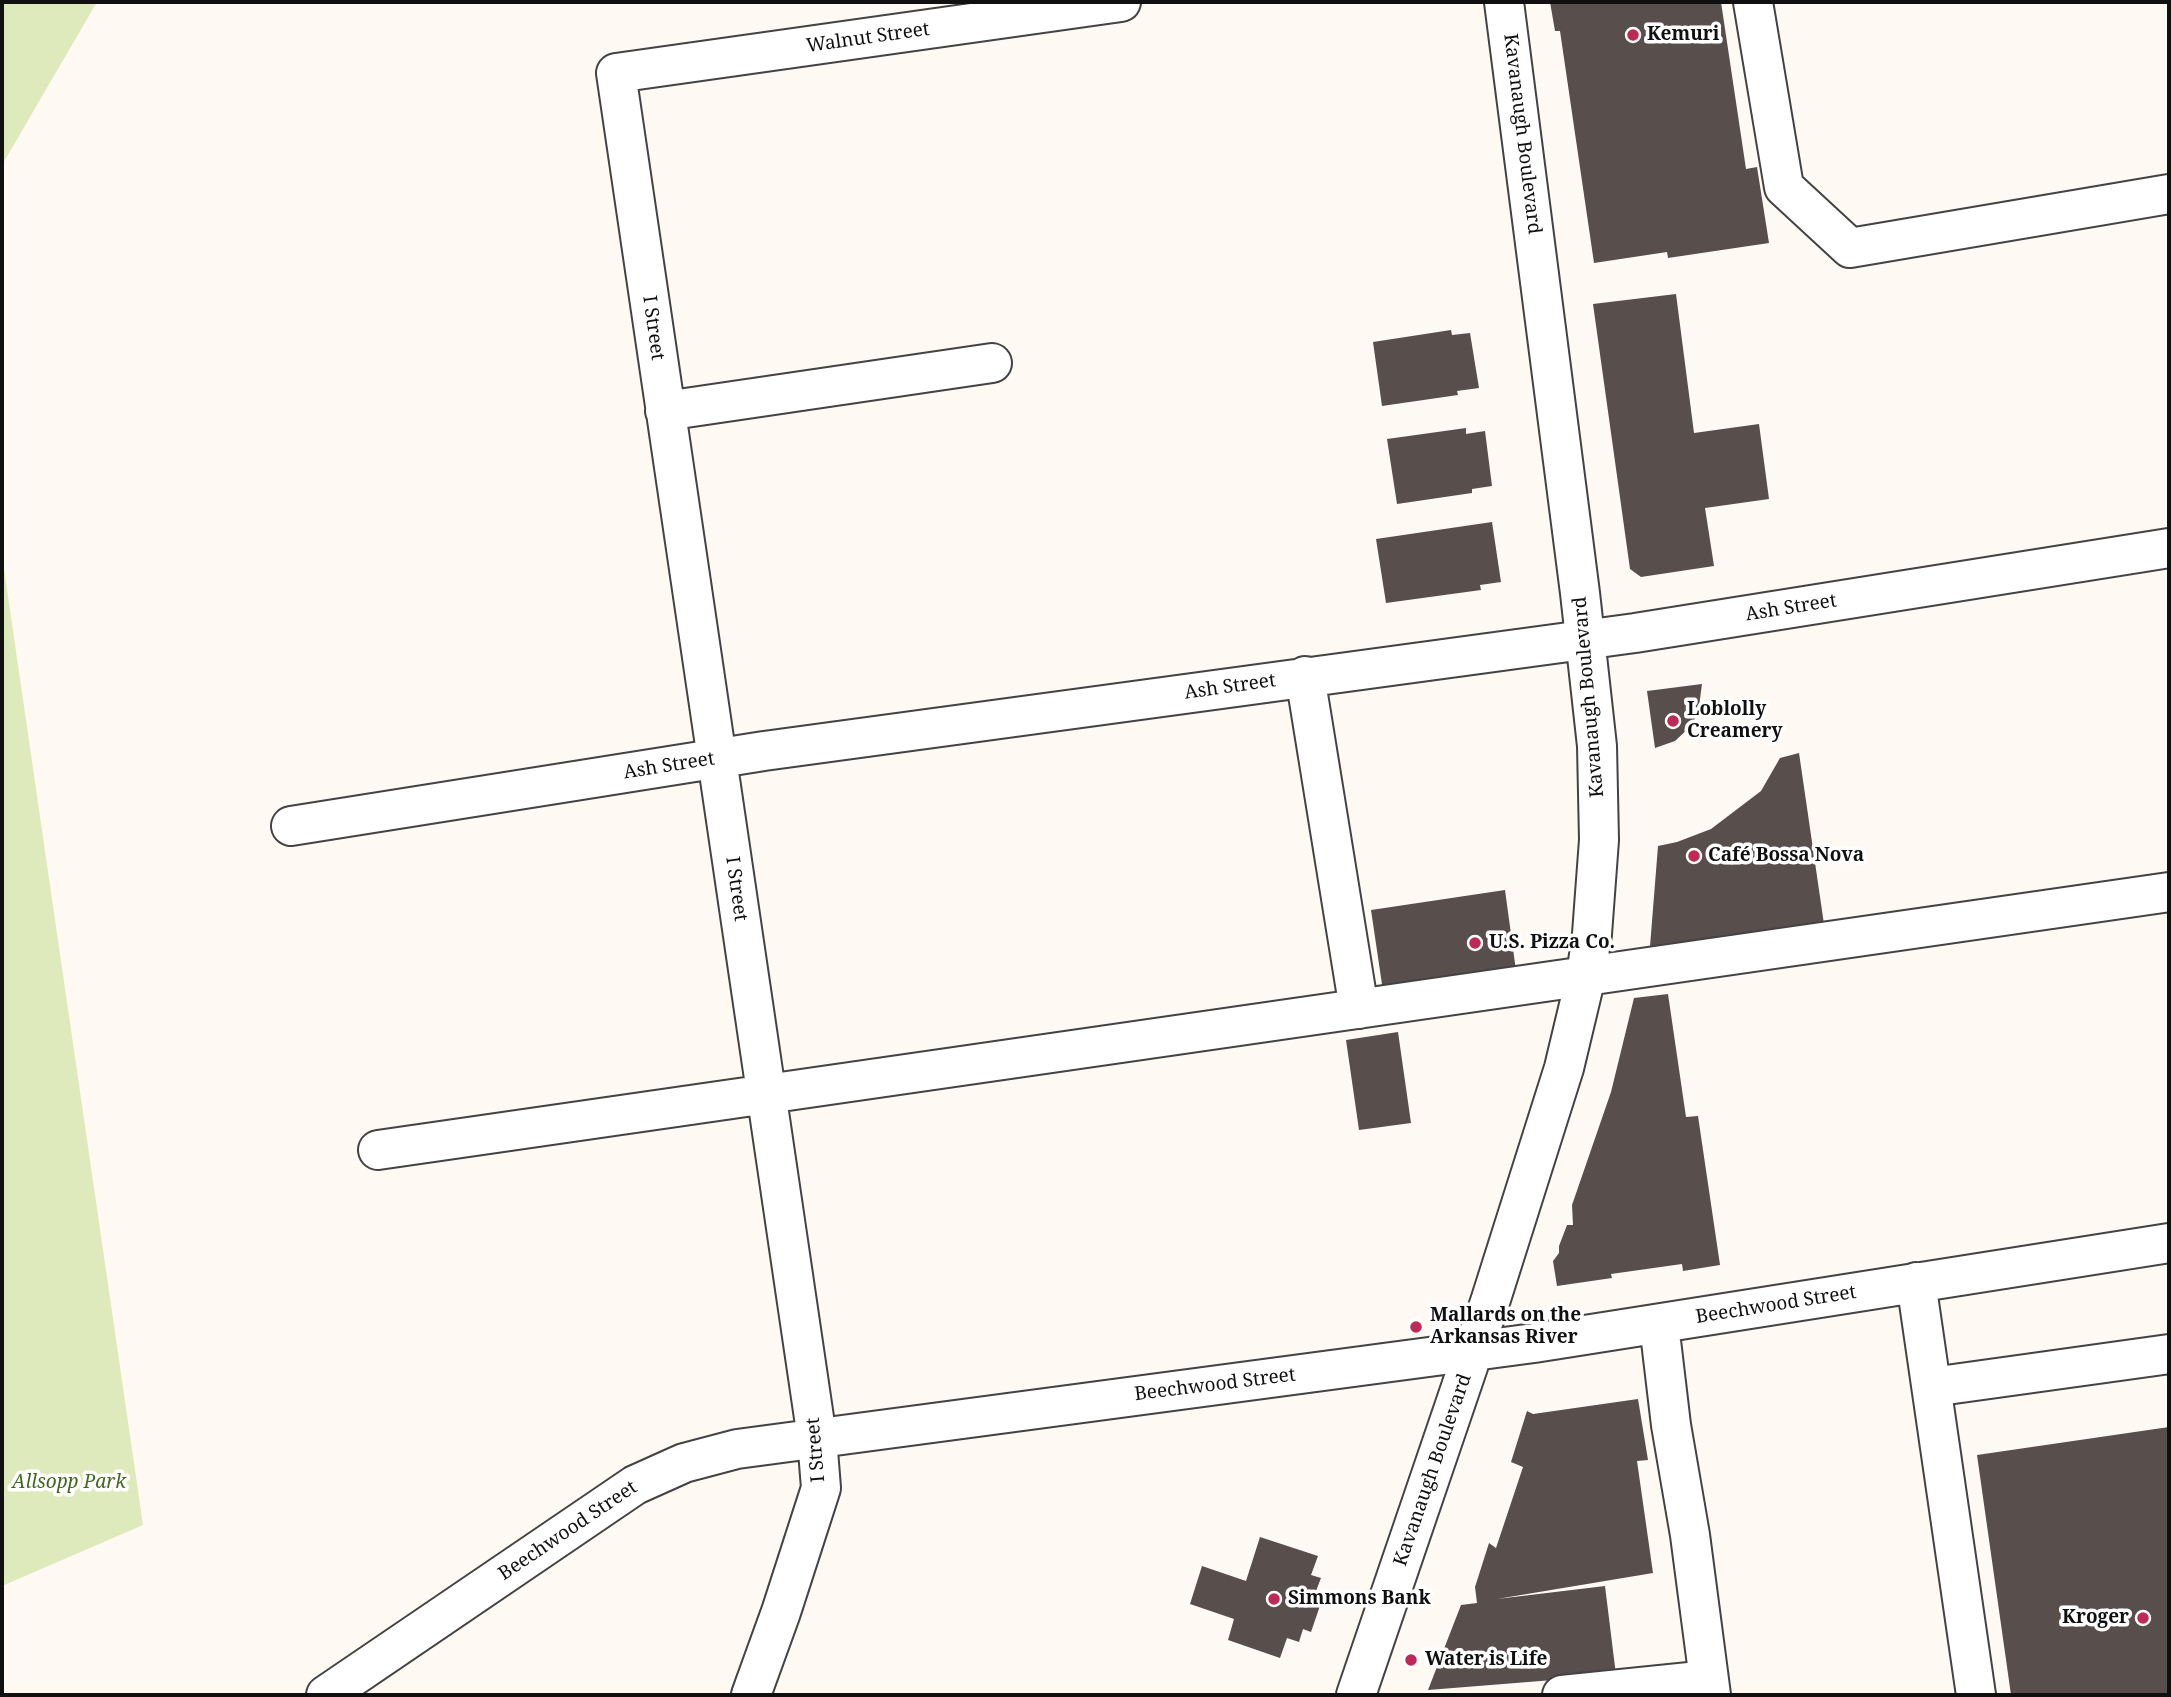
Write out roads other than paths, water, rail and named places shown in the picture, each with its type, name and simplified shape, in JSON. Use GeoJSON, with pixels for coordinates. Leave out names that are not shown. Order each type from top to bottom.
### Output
{"type":"FeatureCollection","features":[{"type":"Feature","properties":{"kind":"street","name":"Walnut Street"},"geometry":{"type":"LineString","coordinates":[[616,73],[1121,2]]}},
{"type":"Feature","properties":{"kind":"street","name":"Kavanaugh Boulevard"},"geometry":{"type":"LineString","coordinates":[[1356,1695],[1490,1302],[1564,1068],[1586,976],[1592,934],[1599,840],[1597,746],[1504,2]]}},
{"type":"Feature","properties":{"kind":"street"},"geometry":{"type":"LineString","coordinates":[[1753,2],[1784,187],[1850,248],[2169,194]]}},
{"type":"Feature","properties":{"kind":"street","name":"I Street"},"geometry":{"type":"LineString","coordinates":[[616,73],[817,1438],[821,1488],[751,1695]]}},
{"type":"Feature","properties":{"kind":"street"},"geometry":{"type":"LineString","coordinates":[[665,411],[992,363]]}},
{"type":"Feature","properties":{"kind":"street","name":"Ash Street"},"geometry":{"type":"LineString","coordinates":[[291,826],[717,758],[1585,640],[2169,548]]}},
{"type":"Feature","properties":{"kind":"street"},"geometry":{"type":"LineString","coordinates":[[1305,676],[1359,1009]]}},
{"type":"Feature","properties":{"kind":"street"},"geometry":{"type":"LineString","coordinates":[[378,1150],[2169,892]]}},
{"type":"Feature","properties":{"kind":"street","name":"Beechwood Street"},"geometry":{"type":"LineString","coordinates":[[326,1695],[635,1485],[684,1463],[737,1448],[1472,1351],[2169,1243]]}},
{"type":"Feature","properties":{"kind":"street"},"geometry":{"type":"LineString","coordinates":[[1916,1282],[1976,1695]]}},
{"type":"Feature","properties":{"kind":"street"},"geometry":{"type":"LineString","coordinates":[[1562,1695],[1710,1688],[1658,1324]]}},
{"type":"Feature","properties":{"kind":"street"},"geometry":{"type":"LineString","coordinates":[[1932,1387],[2169,1354]]}},
{"type":"Feature","properties":{"kind":"place","name":"Kemuri"},"geometry":{"type":"Point","coordinates":[1633,35]}},
{"type":"Feature","properties":{"kind":"place","name":"Loblolly Creamery"},"geometry":{"type":"Point","coordinates":[1673,721]}},
{"type":"Feature","properties":{"kind":"place","name":"Café Bossa Nova"},"geometry":{"type":"Point","coordinates":[1694,856]}},
{"type":"Feature","properties":{"kind":"place","name":"U.S. Pizza Co."},"geometry":{"type":"Point","coordinates":[1475,943]}},
{"type":"Feature","properties":{"kind":"place","name":"Mallards on the Arkansas River"},"geometry":{"type":"Point","coordinates":[1416,1327]}},
{"type":"Feature","properties":{"kind":"place","name":"Simmons Bank"},"geometry":{"type":"Point","coordinates":[1274,1599]}},
{"type":"Feature","properties":{"kind":"place","name":"Kroger"},"geometry":{"type":"Point","coordinates":[2143,1618]}},
{"type":"Feature","properties":{"kind":"place","name":"Water is Life"},"geometry":{"type":"Point","coordinates":[1411,1660]}},
{"type":"Feature","properties":{"kind":"park label","name":"Allsopp Park"},"geometry":{"type":"Point","coordinates":[69,1483]}}]}
